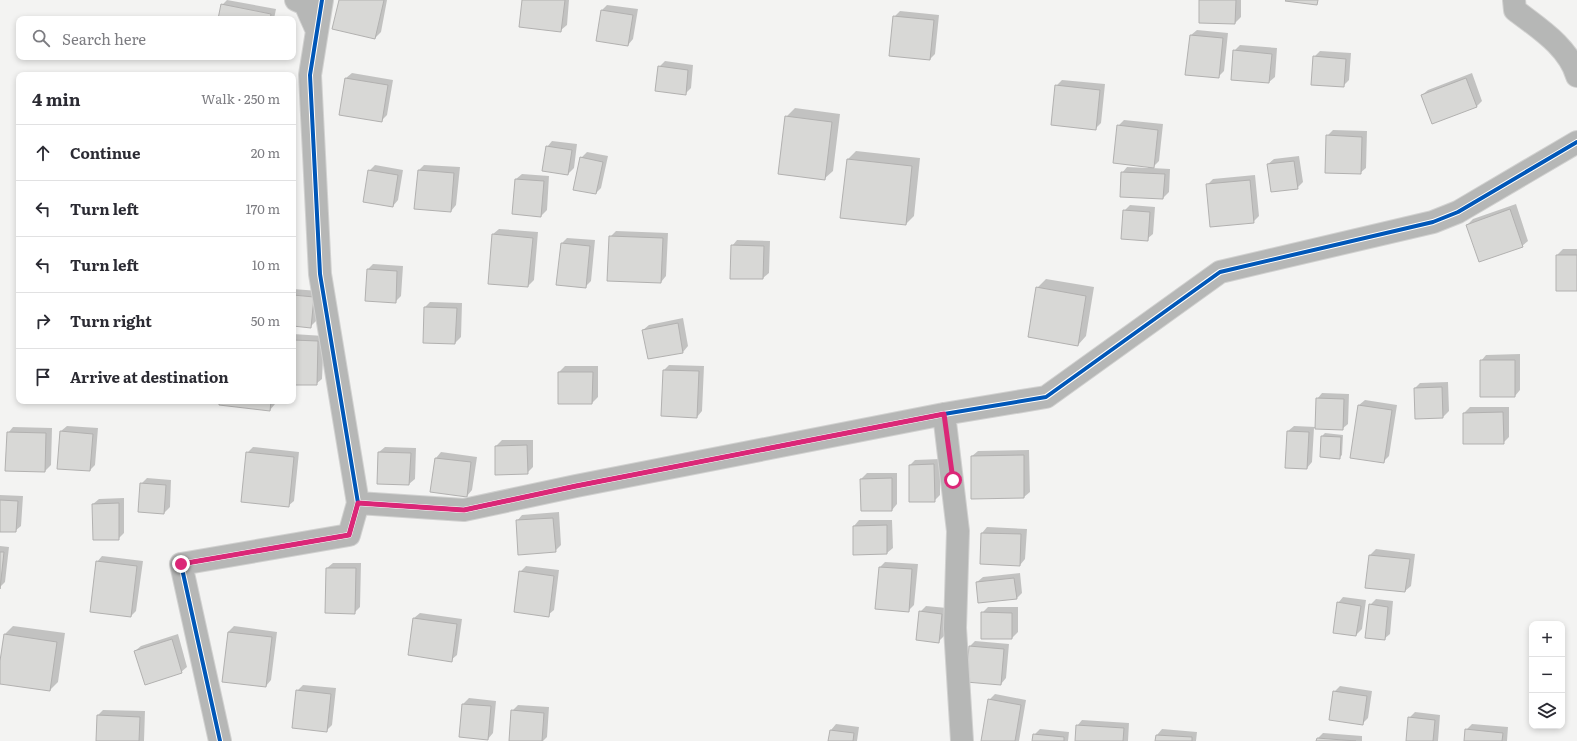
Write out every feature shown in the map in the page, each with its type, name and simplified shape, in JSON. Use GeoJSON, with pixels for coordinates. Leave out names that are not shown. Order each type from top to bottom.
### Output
{"type":"FeatureCollection","features":[{"type":"Feature","properties":{"kind":"street"},"geometry":{"type":"LineString","coordinates":[[296,0],[305,4],[317,31]]}},
{"type":"Feature","properties":{"kind":"street"},"geometry":{"type":"LineString","coordinates":[[220,741],[181,564],[349,535],[358,503],[320,274],[310,75],[322,0]]}},
{"type":"Feature","properties":{"kind":"street"},"geometry":{"type":"LineString","coordinates":[[1514,0],[1515,10],[1555,40],[1575,69],[1577,76]]}},
{"type":"Feature","properties":{"kind":"street"},"geometry":{"type":"LineString","coordinates":[[358,503],[464,510],[584,484],[944,414],[1046,397],[1220,272],[1433,222],[1458,212],[1577,142]]}},
{"type":"Feature","properties":{"kind":"street"},"geometry":{"type":"LineString","coordinates":[[944,414],[958,531],[955,628],[962,741]]}},
{"type":"Feature","properties":{"kind":"building"},"geometry":{"type":"Polygon","coordinates":[[[339,0],[384,0],[375,39],[332,29],[339,0]]]}},
{"type":"Feature","properties":{"kind":"building"},"geometry":{"type":"Polygon","coordinates":[[[522,0],[565,0],[561,32],[519,27],[522,0]]]}},
{"type":"Feature","properties":{"kind":"building"},"geometry":{"type":"Polygon","coordinates":[[[1199,0],[1236,0],[1235,24],[1199,23],[1199,0]]]}},
{"type":"Feature","properties":{"kind":"building"},"geometry":{"type":"Polygon","coordinates":[[[1318,0],[1317,5],[1285,1],[1318,0]]]}},
{"type":"Feature","properties":{"kind":"building"},"geometry":{"type":"Polygon","coordinates":[[[221,4],[271,14],[271,16],[219,16],[221,4]]]}},
{"type":"Feature","properties":{"kind":"building"},"geometry":{"type":"Polygon","coordinates":[[[601,10],[633,15],[628,46],[596,41],[601,10]]]}},
{"type":"Feature","properties":{"kind":"building"},"geometry":{"type":"Polygon","coordinates":[[[893,16],[934,20],[930,60],[889,56],[893,16]]]}},
{"type":"Feature","properties":{"kind":"building"},"geometry":{"type":"Polygon","coordinates":[[[1190,35],[1223,38],[1219,78],[1185,75],[1190,35]]]}},
{"type":"Feature","properties":{"kind":"building"},"geometry":{"type":"Polygon","coordinates":[[[1233,50],[1272,54],[1269,83],[1231,80],[1233,50]]]}},
{"type":"Feature","properties":{"kind":"building"},"geometry":{"type":"Polygon","coordinates":[[[1313,56],[1346,59],[1344,87],[1311,85],[1313,56]]]}},
{"type":"Feature","properties":{"kind":"building"},"geometry":{"type":"Polygon","coordinates":[[[658,66],[688,70],[686,95],[655,91],[658,66]]]}},
{"type":"Feature","properties":{"kind":"building"},"geometry":{"type":"Polygon","coordinates":[[[345,78],[388,85],[382,122],[339,115],[345,78]]]}},
{"type":"Feature","properties":{"kind":"building"},"geometry":{"type":"Polygon","coordinates":[[[1466,78],[1477,107],[1432,124],[1421,95],[1466,78]]]}},
{"type":"Feature","properties":{"kind":"building"},"geometry":{"type":"Polygon","coordinates":[[[1055,85],[1100,90],[1096,130],[1051,125],[1055,85]]]}},
{"type":"Feature","properties":{"kind":"building"},"geometry":{"type":"Polygon","coordinates":[[[785,116],[832,122],[825,180],[778,174],[785,116]]]}},
{"type":"Feature","properties":{"kind":"building"},"geometry":{"type":"Polygon","coordinates":[[[1117,125],[1158,130],[1154,168],[1113,163],[1117,125]]]}},
{"type":"Feature","properties":{"kind":"building"},"geometry":{"type":"Polygon","coordinates":[[[1326,135],[1362,137],[1361,174],[1325,173],[1326,135]]]}},
{"type":"Feature","properties":{"kind":"building"},"geometry":{"type":"Polygon","coordinates":[[[546,146],[572,150],[568,175],[542,171],[546,146]]]}},
{"type":"Feature","properties":{"kind":"building"},"geometry":{"type":"Polygon","coordinates":[[[580,157],[603,162],[596,194],[573,190],[580,157]]]}},
{"type":"Feature","properties":{"kind":"building"},"geometry":{"type":"Polygon","coordinates":[[[847,159],[912,166],[906,225],[840,218],[847,159]]]}},
{"type":"Feature","properties":{"kind":"building"},"geometry":{"type":"Polygon","coordinates":[[[1294,161],[1298,189],[1271,192],[1267,164],[1294,161]]]}},
{"type":"Feature","properties":{"kind":"building"},"geometry":{"type":"Polygon","coordinates":[[[368,170],[398,175],[393,207],[363,202],[368,170]]]}},
{"type":"Feature","properties":{"kind":"building"},"geometry":{"type":"Polygon","coordinates":[[[418,170],[454,173],[451,212],[414,209],[418,170]]]}},
{"type":"Feature","properties":{"kind":"building"},"geometry":{"type":"Polygon","coordinates":[[[1121,172],[1165,174],[1163,199],[1120,197],[1121,172]]]}},
{"type":"Feature","properties":{"kind":"building"},"geometry":{"type":"Polygon","coordinates":[[[515,179],[544,181],[541,217],[512,214],[515,179]]]}},
{"type":"Feature","properties":{"kind":"building"},"geometry":{"type":"Polygon","coordinates":[[[1250,180],[1254,223],[1210,227],[1206,184],[1250,180]]]}},
{"type":"Feature","properties":{"kind":"building"},"geometry":{"type":"Polygon","coordinates":[[[1510,209],[1523,247],[1479,262],[1466,225],[1510,209]]]}},
{"type":"Feature","properties":{"kind":"building"},"geometry":{"type":"Polygon","coordinates":[[[1123,210],[1150,212],[1148,241],[1121,239],[1123,210]]]}},
{"type":"Feature","properties":{"kind":"building"},"geometry":{"type":"Polygon","coordinates":[[[492,234],[533,238],[528,287],[488,284],[492,234]]]}},
{"type":"Feature","properties":{"kind":"building"},"geometry":{"type":"Polygon","coordinates":[[[609,236],[663,238],[661,283],[607,281],[609,236]]]}},
{"type":"Feature","properties":{"kind":"building"},"geometry":{"type":"Polygon","coordinates":[[[561,243],[590,246],[586,288],[556,285],[561,243]]]}},
{"type":"Feature","properties":{"kind":"building"},"geometry":{"type":"Polygon","coordinates":[[[731,245],[764,246],[763,279],[730,279],[731,245]]]}},
{"type":"Feature","properties":{"kind":"building"},"geometry":{"type":"Polygon","coordinates":[[[1556,255],[1577,255],[1577,291],[1556,291],[1556,255]]]}},
{"type":"Feature","properties":{"kind":"building"},"geometry":{"type":"Polygon","coordinates":[[[367,269],[397,271],[396,303],[365,301],[367,269]]]}},
{"type":"Feature","properties":{"kind":"building"},"geometry":{"type":"Polygon","coordinates":[[[1036,287],[1086,296],[1078,346],[1028,337],[1036,287]]]}},
{"type":"Feature","properties":{"kind":"building"},"geometry":{"type":"Polygon","coordinates":[[[296,295],[314,297],[311,328],[296,326],[296,295]]]}},
{"type":"Feature","properties":{"kind":"building"},"geometry":{"type":"Polygon","coordinates":[[[424,307],[457,308],[455,344],[423,343],[424,307]]]}},
{"type":"Feature","properties":{"kind":"building"},"geometry":{"type":"Polygon","coordinates":[[[678,323],[683,353],[648,359],[642,330],[678,323]]]}},
{"type":"Feature","properties":{"kind":"building"},"geometry":{"type":"Polygon","coordinates":[[[296,340],[318,341],[317,385],[296,385],[296,340]]]}},
{"type":"Feature","properties":{"kind":"building"},"geometry":{"type":"Polygon","coordinates":[[[1480,360],[1515,360],[1515,397],[1480,397],[1480,360]]]}},
{"type":"Feature","properties":{"kind":"building"},"geometry":{"type":"Polygon","coordinates":[[[663,370],[699,371],[697,418],[661,416],[663,370]]]}},
{"type":"Feature","properties":{"kind":"building"},"geometry":{"type":"Polygon","coordinates":[[[558,372],[593,372],[592,404],[558,404],[558,372]]]}},
{"type":"Feature","properties":{"kind":"building"},"geometry":{"type":"Polygon","coordinates":[[[1442,387],[1443,418],[1415,419],[1414,388],[1442,387]]]}},
{"type":"Feature","properties":{"kind":"building"},"geometry":{"type":"Polygon","coordinates":[[[1316,398],[1344,399],[1343,430],[1315,429],[1316,398]]]}},
{"type":"Feature","properties":{"kind":"building"},"geometry":{"type":"Polygon","coordinates":[[[219,404],[271,404],[270,411],[219,404]]]}},
{"type":"Feature","properties":{"kind":"building"},"geometry":{"type":"Polygon","coordinates":[[[1358,405],[1392,410],[1384,463],[1350,458],[1358,405]]]}},
{"type":"Feature","properties":{"kind":"building"},"geometry":{"type":"Polygon","coordinates":[[[1503,412],[1504,444],[1463,444],[1463,413],[1503,412]]]}},
{"type":"Feature","properties":{"kind":"building"},"geometry":{"type":"Polygon","coordinates":[[[60,431],[93,434],[90,471],[57,469],[60,431]]]}},
{"type":"Feature","properties":{"kind":"building"},"geometry":{"type":"Polygon","coordinates":[[[1287,431],[1309,432],[1307,469],[1285,468],[1287,431]]]}},
{"type":"Feature","properties":{"kind":"building"},"geometry":{"type":"Polygon","coordinates":[[[7,432],[46,433],[45,472],[5,471],[7,432]]]}},
{"type":"Feature","properties":{"kind":"building"},"geometry":{"type":"Polygon","coordinates":[[[1321,436],[1341,437],[1340,459],[1320,457],[1321,436]]]}},
{"type":"Feature","properties":{"kind":"building"},"geometry":{"type":"Polygon","coordinates":[[[527,445],[528,474],[495,475],[495,446],[527,445]]]}},
{"type":"Feature","properties":{"kind":"building"},"geometry":{"type":"Polygon","coordinates":[[[246,452],[294,457],[289,507],[241,502],[246,452]]]}},
{"type":"Feature","properties":{"kind":"building"},"geometry":{"type":"Polygon","coordinates":[[[378,452],[411,453],[409,485],[377,484],[378,452]]]}},
{"type":"Feature","properties":{"kind":"building"},"geometry":{"type":"Polygon","coordinates":[[[1024,455],[1024,498],[971,499],[971,456],[1024,455]]]}},
{"type":"Feature","properties":{"kind":"building"},"geometry":{"type":"Polygon","coordinates":[[[435,458],[471,462],[467,497],[430,492],[435,458]]]}},
{"type":"Feature","properties":{"kind":"building"},"geometry":{"type":"Polygon","coordinates":[[[934,464],[935,502],[909,502],[909,465],[934,464]]]}},
{"type":"Feature","properties":{"kind":"building"},"geometry":{"type":"Polygon","coordinates":[[[892,478],[892,511],[861,511],[860,479],[892,478]]]}},
{"type":"Feature","properties":{"kind":"building"},"geometry":{"type":"Polygon","coordinates":[[[140,483],[166,485],[164,514],[138,512],[140,483]]]}},
{"type":"Feature","properties":{"kind":"building"},"geometry":{"type":"Polygon","coordinates":[[[0,500],[18,501],[16,532],[0,532],[0,500]]]}},
{"type":"Feature","properties":{"kind":"building"},"geometry":{"type":"Polygon","coordinates":[[[119,503],[119,540],[93,540],[92,504],[119,503]]]}},
{"type":"Feature","properties":{"kind":"building"},"geometry":{"type":"Polygon","coordinates":[[[553,518],[556,552],[518,555],[516,520],[553,518]]]}},
{"type":"Feature","properties":{"kind":"building"},"geometry":{"type":"Polygon","coordinates":[[[887,525],[887,554],[853,555],[853,526],[887,525]]]}},
{"type":"Feature","properties":{"kind":"building"},"geometry":{"type":"Polygon","coordinates":[[[981,533],[1021,534],[1020,566],[980,564],[981,533]]]}},
{"type":"Feature","properties":{"kind":"building"},"geometry":{"type":"Polygon","coordinates":[[[0,552],[4,552],[0,589],[0,552]]]}},
{"type":"Feature","properties":{"kind":"building"},"geometry":{"type":"Polygon","coordinates":[[[1369,555],[1410,559],[1405,592],[1365,588],[1369,555]]]}},
{"type":"Feature","properties":{"kind":"building"},"geometry":{"type":"Polygon","coordinates":[[[96,561],[137,566],[131,617],[90,612],[96,561]]]}},
{"type":"Feature","properties":{"kind":"building"},"geometry":{"type":"Polygon","coordinates":[[[879,567],[912,569],[909,612],[875,609],[879,567]]]}},
{"type":"Feature","properties":{"kind":"building"},"geometry":{"type":"Polygon","coordinates":[[[326,568],[356,568],[355,614],[325,613],[326,568]]]}},
{"type":"Feature","properties":{"kind":"building"},"geometry":{"type":"Polygon","coordinates":[[[519,571],[554,576],[549,617],[514,612],[519,571]]]}},
{"type":"Feature","properties":{"kind":"building"},"geometry":{"type":"Polygon","coordinates":[[[1014,578],[1017,599],[978,603],[976,582],[1014,578]]]}},
{"type":"Feature","properties":{"kind":"building"},"geometry":{"type":"Polygon","coordinates":[[[1337,602],[1361,606],[1356,636],[1333,633],[1337,602]]]}},
{"type":"Feature","properties":{"kind":"building"},"geometry":{"type":"Polygon","coordinates":[[[1369,604],[1388,607],[1385,640],[1365,638],[1369,604]]]}},
{"type":"Feature","properties":{"kind":"building"},"geometry":{"type":"Polygon","coordinates":[[[919,611],[942,614],[939,643],[916,640],[919,611]]]}},
{"type":"Feature","properties":{"kind":"building"},"geometry":{"type":"Polygon","coordinates":[[[981,612],[1012,613],[1012,639],[981,639],[981,612]]]}},
{"type":"Feature","properties":{"kind":"building"},"geometry":{"type":"Polygon","coordinates":[[[413,618],[457,624],[452,662],[408,655],[413,618]]]}},
{"type":"Feature","properties":{"kind":"building"},"geometry":{"type":"Polygon","coordinates":[[[228,632],[272,637],[266,687],[222,682],[228,632]]]}},
{"type":"Feature","properties":{"kind":"building"},"geometry":{"type":"Polygon","coordinates":[[[4,634],[57,642],[50,691],[0,684],[0,661],[4,634]]]}},
{"type":"Feature","properties":{"kind":"building"},"geometry":{"type":"Polygon","coordinates":[[[172,639],[182,673],[145,685],[134,651],[172,639]]]}},
{"type":"Feature","properties":{"kind":"building"},"geometry":{"type":"Polygon","coordinates":[[[969,646],[1004,649],[1001,685],[966,682],[969,646]]]}},
{"type":"Feature","properties":{"kind":"building"},"geometry":{"type":"Polygon","coordinates":[[[296,690],[331,694],[327,732],[292,728],[296,690]]]}},
{"type":"Feature","properties":{"kind":"building"},"geometry":{"type":"Polygon","coordinates":[[[1333,691],[1367,696],[1363,725],[1329,720],[1333,691]]]}},
{"type":"Feature","properties":{"kind":"building"},"geometry":{"type":"Polygon","coordinates":[[[988,699],[1021,705],[1015,741],[981,741],[988,699]]]}},
{"type":"Feature","properties":{"kind":"building"},"geometry":{"type":"Polygon","coordinates":[[[462,704],[491,706],[488,740],[459,737],[462,704]]]}},
{"type":"Feature","properties":{"kind":"building"},"geometry":{"type":"Polygon","coordinates":[[[511,710],[544,713],[542,741],[509,741],[511,710]]]}},
{"type":"Feature","properties":{"kind":"building"},"geometry":{"type":"Polygon","coordinates":[[[97,715],[140,717],[139,741],[96,741],[97,715]]]}},
{"type":"Feature","properties":{"kind":"building"},"geometry":{"type":"Polygon","coordinates":[[[1408,717],[1435,720],[1433,741],[1406,741],[1408,717]]]}},
{"type":"Feature","properties":{"kind":"building"},"geometry":{"type":"Polygon","coordinates":[[[1076,725],[1124,728],[1123,741],[1075,741],[1076,725]]]}},
{"type":"Feature","properties":{"kind":"building"},"geometry":{"type":"Polygon","coordinates":[[[1465,729],[1503,733],[1502,741],[1464,741],[1465,729]]]}},
{"type":"Feature","properties":{"kind":"building"},"geometry":{"type":"Polygon","coordinates":[[[830,730],[854,733],[853,741],[828,741],[830,730]]]}},
{"type":"Feature","properties":{"kind":"building"},"geometry":{"type":"Polygon","coordinates":[[[1033,734],[1064,737],[1064,741],[1032,741],[1033,734]]]}},
{"type":"Feature","properties":{"kind":"building"},"geometry":{"type":"Polygon","coordinates":[[[1156,735],[1192,737],[1192,741],[1155,741],[1156,735]]]}},
{"type":"Feature","properties":{"kind":"building"},"geometry":{"type":"Polygon","coordinates":[[[1317,738],[1356,741],[1316,741],[1317,738]]]}},
{"type":"Feature","properties":{"kind":"cycle path"},"geometry":{"type":"LineString","coordinates":[[220,741],[181,564],[349,535],[358,503],[320,274],[310,75],[322,0]]}},
{"type":"Feature","properties":{"kind":"cycle path"},"geometry":{"type":"LineString","coordinates":[[358,503],[464,510],[576,486],[944,414],[1046,397],[1220,272],[1433,222],[1458,212],[1577,142]]}},
{"type":"Feature","properties":{"kind":"route"},"geometry":{"type":"LineString","coordinates":[[181,564],[349,535],[358,503],[464,510],[576,486],[944,414],[953,480]]}}]}
